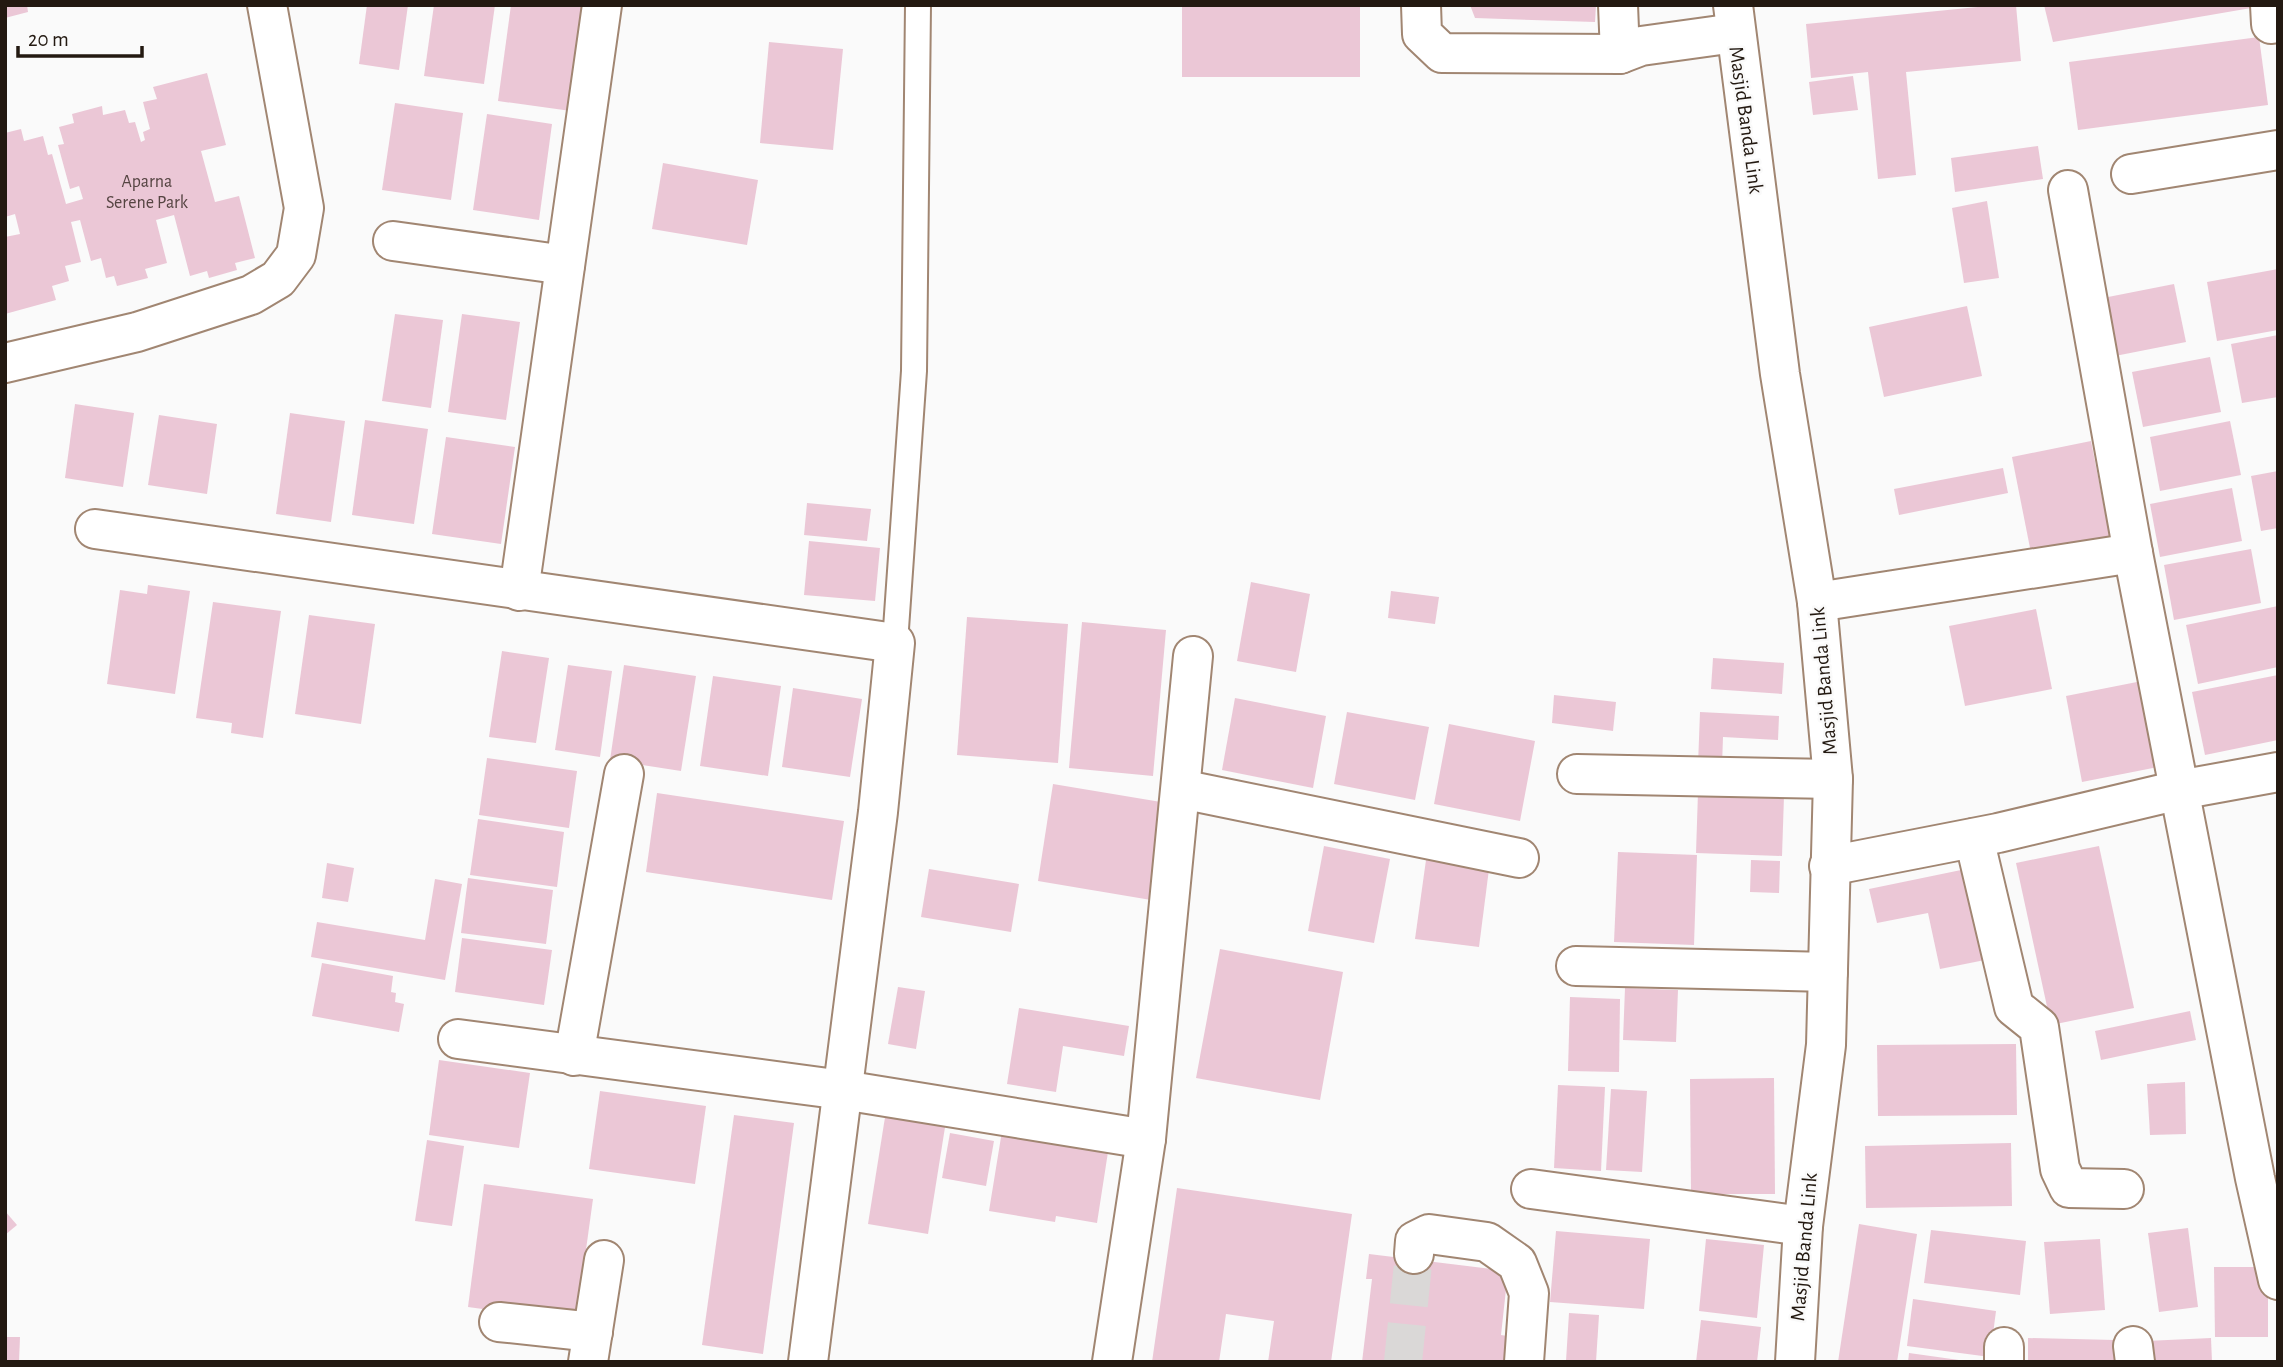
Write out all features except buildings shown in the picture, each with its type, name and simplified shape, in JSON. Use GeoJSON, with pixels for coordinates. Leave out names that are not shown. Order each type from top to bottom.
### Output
{"type":"FeatureCollection","features":[{"type":"Feature","properties":{"kind":"street"},"geometry":{"type":"LineString","coordinates":[[5,363],[137,332],[251,295],[278,279],[296,255],[304,208],[267,5]]}},
{"type":"Feature","properties":{"kind":"street"},"geometry":{"type":"LineString","coordinates":[[519,591],[601,5]]}},
{"type":"Feature","properties":{"kind":"street"},"geometry":{"type":"LineString","coordinates":[[1421,5],[1422,34],[1442,53],[1620,54],[1734,19]]}},
{"type":"Feature","properties":{"kind":"street"},"geometry":{"type":"LineString","coordinates":[[1618,5],[1620,54]]}},
{"type":"Feature","properties":{"kind":"street","name":"Masjid Banda Link"},"geometry":{"type":"LineString","coordinates":[[1734,19],[1780,374],[1817,602],[1833,779],[1826,1045],[1803,1226],[1796,1362]]}},
{"type":"Feature","properties":{"kind":"street"},"geometry":{"type":"LineString","coordinates":[[2131,174],[2278,150]]}},
{"type":"Feature","properties":{"kind":"street"},"geometry":{"type":"LineString","coordinates":[[2068,190],[2133,553],[2278,1280]]}},
{"type":"Feature","properties":{"kind":"street"},"geometry":{"type":"LineString","coordinates":[[393,241],[565,265]]}},
{"type":"Feature","properties":{"kind":"street"},"geometry":{"type":"LineString","coordinates":[[95,529],[895,643],[878,812],[808,1362]]}},
{"type":"Feature","properties":{"kind":"street"},"geometry":{"type":"LineString","coordinates":[[1817,602],[2133,553]]}},
{"type":"Feature","properties":{"kind":"street"},"geometry":{"type":"LineString","coordinates":[[1112,1362],[1146,1139],[1193,656]]}},
{"type":"Feature","properties":{"kind":"street"},"geometry":{"type":"LineString","coordinates":[[1829,866],[1974,838],[2179,790],[2278,772]]}},
{"type":"Feature","properties":{"kind":"street"},"geometry":{"type":"LineString","coordinates":[[574,1055],[624,774]]}},
{"type":"Feature","properties":{"kind":"street"},"geometry":{"type":"LineString","coordinates":[[1577,774],[1833,779]]}},
{"type":"Feature","properties":{"kind":"street"},"geometry":{"type":"LineString","coordinates":[[1181,789],[1518,858]]}},
{"type":"Feature","properties":{"kind":"street"},"geometry":{"type":"LineString","coordinates":[[1974,838],[2014,1007],[2039,1027],[2060,1169],[2069,1188],[2124,1189]]}},
{"type":"Feature","properties":{"kind":"street"},"geometry":{"type":"LineString","coordinates":[[1576,966],[1828,972]]}},
{"type":"Feature","properties":{"kind":"street"},"geometry":{"type":"LineString","coordinates":[[458,1039],[843,1090],[1146,1139]]}},
{"type":"Feature","properties":{"kind":"street"},"geometry":{"type":"LineString","coordinates":[[1531,1189],[1803,1226]]}},
{"type":"Feature","properties":{"kind":"street"},"geometry":{"type":"LineString","coordinates":[[1414,1254],[1415,1241],[1429,1234],[1487,1242],[1517,1263],[1529,1293],[1524,1362]]}},
{"type":"Feature","properties":{"kind":"street"},"geometry":{"type":"LineString","coordinates":[[499,1322],[590,1347],[604,1259]]}},
{"type":"Feature","properties":{"kind":"lane"},"geometry":{"type":"LineString","coordinates":[[895,643],[914,371],[918,5]]}},
{"type":"Feature","properties":{"kind":"tunnel"},"geometry":{"type":"LineString","coordinates":[[1403,1362],[1414,1254]]}}]}
